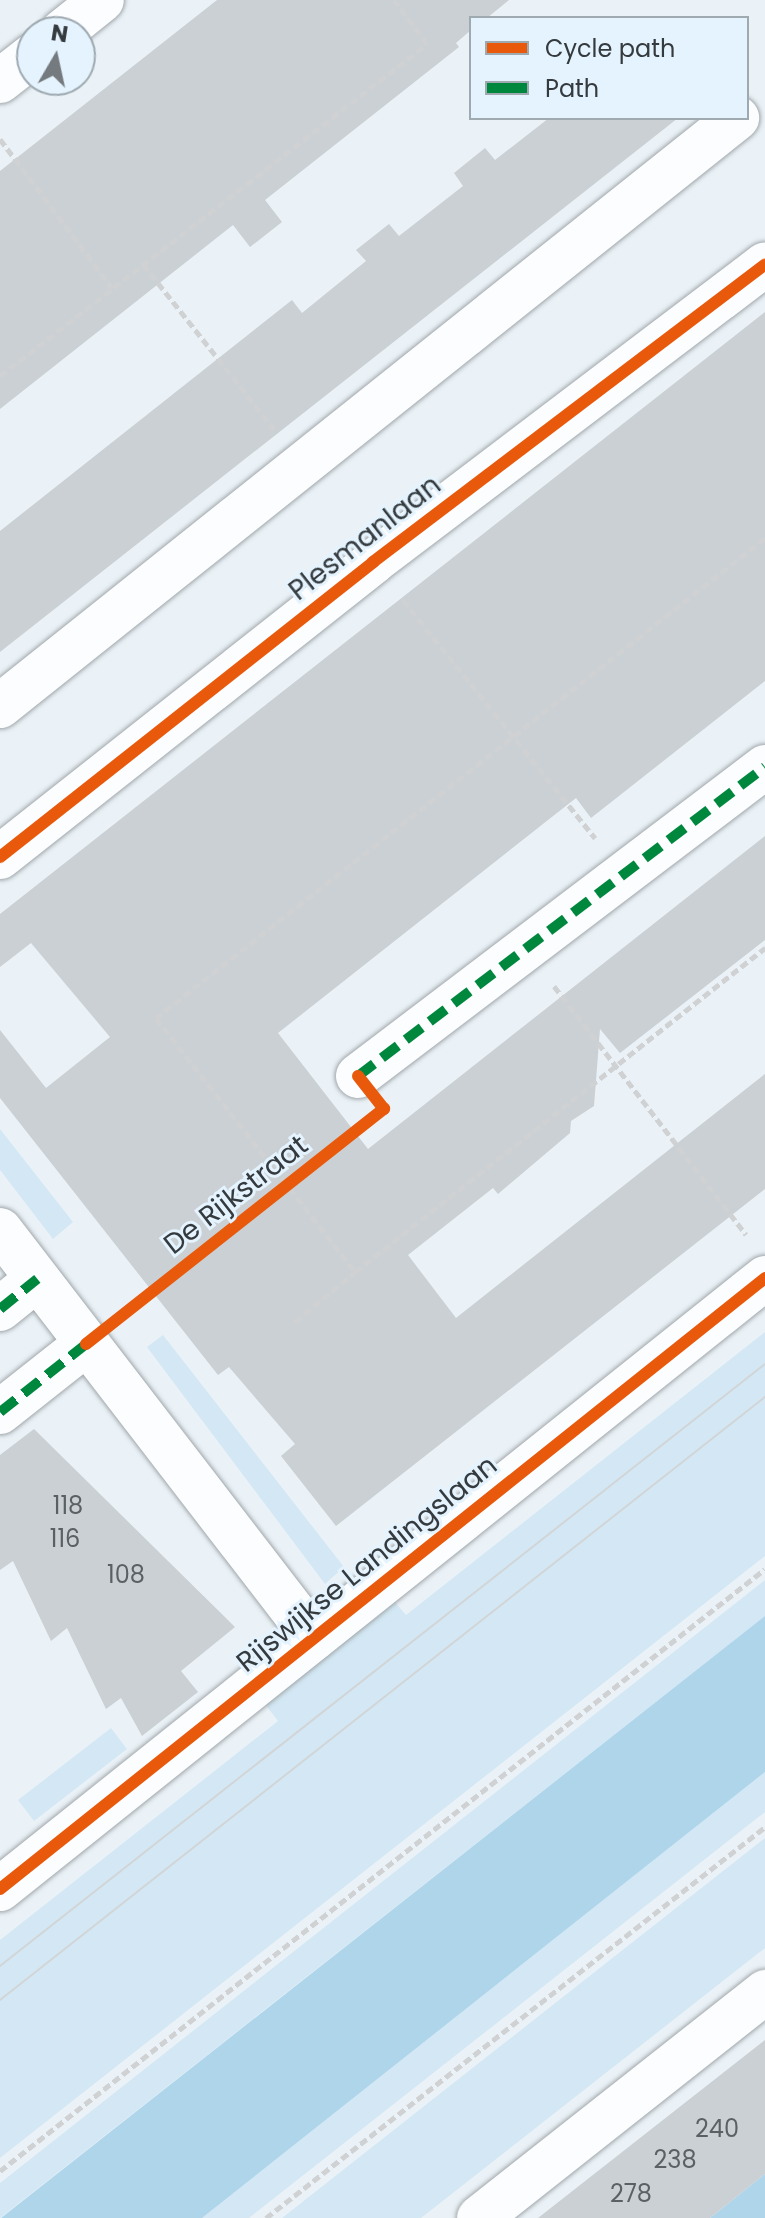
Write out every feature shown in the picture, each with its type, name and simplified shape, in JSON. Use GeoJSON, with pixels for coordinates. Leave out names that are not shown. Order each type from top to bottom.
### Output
{"type":"FeatureCollection","features":[{"type":"Feature","properties":{"kind":"street"},"geometry":{"type":"LineString","coordinates":[[82,16],[102,0]]}},
{"type":"Feature","properties":{"kind":"street"},"geometry":{"type":"LineString","coordinates":[[0,81],[16,68]]}},
{"type":"Feature","properties":{"kind":"street"},"geometry":{"type":"LineString","coordinates":[[749,108],[765,95]]}},
{"type":"Feature","properties":{"kind":"street"},"geometry":{"type":"LineString","coordinates":[[0,706],[304,468],[735,120]]}},
{"type":"Feature","properties":{"kind":"street","name":"Plesmanlaan"},"geometry":{"type":"LineString","coordinates":[[0,857],[373,562],[765,264]]}},
{"type":"Feature","properties":{"kind":"street"},"geometry":{"type":"LineString","coordinates":[[358,1076],[626,876],[765,767]]}},
{"type":"Feature","properties":{"kind":"street"},"geometry":{"type":"LineString","coordinates":[[0,1230],[314,1638]]}},
{"type":"Feature","properties":{"kind":"street","name":"Rijswijkse Landingslaan"},"geometry":{"type":"LineString","coordinates":[[0,1889],[314,1638],[760,1262]]}},
{"type":"Feature","properties":{"kind":"street"},"geometry":{"type":"LineString","coordinates":[[0,1309],[37,1279]]}},
{"type":"Feature","properties":{"kind":"street"},"geometry":{"type":"LineString","coordinates":[[0,1412],[86,1344]]}},
{"type":"Feature","properties":{"kind":"street"},"geometry":{"type":"LineString","coordinates":[[479,2218],[765,1992]]}},
{"type":"Feature","properties":{"kind":"path"},"geometry":{"type":"LineString","coordinates":[[0,376],[427,44],[394,0]]}},
{"type":"Feature","properties":{"kind":"path"},"geometry":{"type":"LineString","coordinates":[[0,139],[112,288]]}},
{"type":"Feature","properties":{"kind":"path"},"geometry":{"type":"LineString","coordinates":[[143,264],[304,468]]}},
{"type":"Feature","properties":{"kind":"path"},"geometry":{"type":"LineString","coordinates":[[512,737],[765,538]]}},
{"type":"Feature","properties":{"kind":"path"},"geometry":{"type":"LineString","coordinates":[[373,562],[626,876]]}},
{"type":"Feature","properties":{"kind":"path"},"geometry":{"type":"LineString","coordinates":[[527,950],[760,1262]]}},
{"type":"Feature","properties":{"kind":"path"},"geometry":{"type":"LineString","coordinates":[[295,1322],[355,1272]]}},
{"type":"Feature","properties":{"kind":"path"},"geometry":{"type":"LineString","coordinates":[[0,2171],[765,1569]]}},
{"type":"Feature","properties":{"kind":"path"},"geometry":{"type":"LineString","coordinates":[[266,2218],[765,1827]]}},
{"type":"Feature","properties":{"kind":"shaded area"},"geometry":{"type":"Polygon","coordinates":[[[0,1129],[73,1222],[53,1239],[0,1170],[0,1129]]]}},
{"type":"Feature","properties":{"kind":"shaded area"},"geometry":{"type":"Polygon","coordinates":[[[765,1332],[765,1556],[0,2158],[0,1940],[278,1721],[264,1703],[394,1601],[406,1615],[765,1332]]]}},
{"type":"Feature","properties":{"kind":"shaded area"},"geometry":{"type":"Polygon","coordinates":[[[163,1335],[344,1567],[325,1584],[147,1347],[163,1335]]]}},
{"type":"Feature","properties":{"kind":"shaded area"},"geometry":{"type":"Polygon","coordinates":[[[765,1580],[765,1616],[0,2218],[0,2183],[765,1580]]]}},
{"type":"Feature","properties":{"kind":"shaded area"},"geometry":{"type":"Polygon","coordinates":[[[111,1728],[127,1749],[34,1821],[18,1800],[111,1728]]]}},
{"type":"Feature","properties":{"kind":"shaded area"},"geometry":{"type":"Polygon","coordinates":[[[765,1772],[765,1812],[249,2218],[202,2218],[765,1772]]]}},
{"type":"Feature","properties":{"kind":"shaded area"},"geometry":{"type":"Polygon","coordinates":[[[765,1838],[765,1948],[421,2218],[282,2218],[765,1838]]]}},
{"type":"Feature","properties":{"kind":"water"},"geometry":{"type":"Polygon","coordinates":[[[765,1616],[765,1772],[202,2218],[1,2218],[765,1616]]]}},
{"type":"Feature","properties":{"kind":"water"},"geometry":{"type":"Polygon","coordinates":[[[765,2174],[765,2218],[710,2218],[765,2174]]]}},
{"type":"Feature","properties":{"kind":"building"},"geometry":{"type":"Polygon","coordinates":[[[217,0],[509,0],[489,16],[469,16],[469,32],[456,43],[459,47],[265,200],[282,222],[250,247],[233,225],[0,409],[0,171],[217,0]]]}},
{"type":"Feature","properties":{"kind":"building"},"geometry":{"type":"Polygon","coordinates":[[[546,120],[675,120],[0,652],[0,531],[292,300],[302,313],[366,261],[356,250],[389,224],[399,236],[463,186],[454,173],[485,148],[495,160],[546,120]]]}},
{"type":"Feature","properties":{"kind":"building"},"geometry":{"type":"Polygon","coordinates":[[[765,312],[765,681],[591,818],[576,798],[278,1033],[368,1149],[765,836],[765,940],[620,1053],[600,1029],[594,1106],[571,1121],[570,1133],[498,1194],[493,1188],[408,1255],[456,1318],[765,1074],[765,1189],[336,1526],[281,1456],[295,1444],[229,1367],[218,1375],[0,1098],[0,1030],[46,1088],[110,1037],[31,943],[0,967],[0,914],[765,312]]]}},
{"type":"Feature","properties":{"kind":"building"},"geometry":{"type":"Polygon","coordinates":[[[34,1429],[235,1627],[181,1671],[198,1692],[142,1736],[121,1698],[106,1709],[67,1628],[51,1641],[13,1561],[0,1570],[0,1455],[34,1429]]]}},
{"type":"Feature","properties":{"kind":"building"},"geometry":{"type":"Polygon","coordinates":[[[765,2040],[765,2174],[710,2218],[538,2218],[765,2040]]]}},
{"type":"Feature","properties":{"kind":"tram line"},"geometry":{"type":"LineString","coordinates":[[0,1966],[765,1364]]}},
{"type":"Feature","properties":{"kind":"tram line"},"geometry":{"type":"LineString","coordinates":[[0,2000],[765,1397]]}},
{"type":"Feature","properties":{"kind":"marked path"},"geometry":{"type":"LineString","coordinates":[[358,1076],[765,767]]}},
{"type":"Feature","properties":{"kind":"marked path"},"geometry":{"type":"LineString","coordinates":[[0,1309],[37,1279]]}},
{"type":"Feature","properties":{"kind":"marked path"},"geometry":{"type":"LineString","coordinates":[[0,1412],[86,1344]]}},
{"type":"Feature","properties":{"kind":"cycle path"},"geometry":{"type":"LineString","coordinates":[[0,857],[373,562],[765,264]]}},
{"type":"Feature","properties":{"kind":"cycle path","name":"De Rijkstraat"},"geometry":{"type":"LineString","coordinates":[[86,1344],[384,1109],[358,1076]]}},
{"type":"Feature","properties":{"kind":"cycle path"},"geometry":{"type":"LineString","coordinates":[[0,1889],[765,1278]]}}]}
